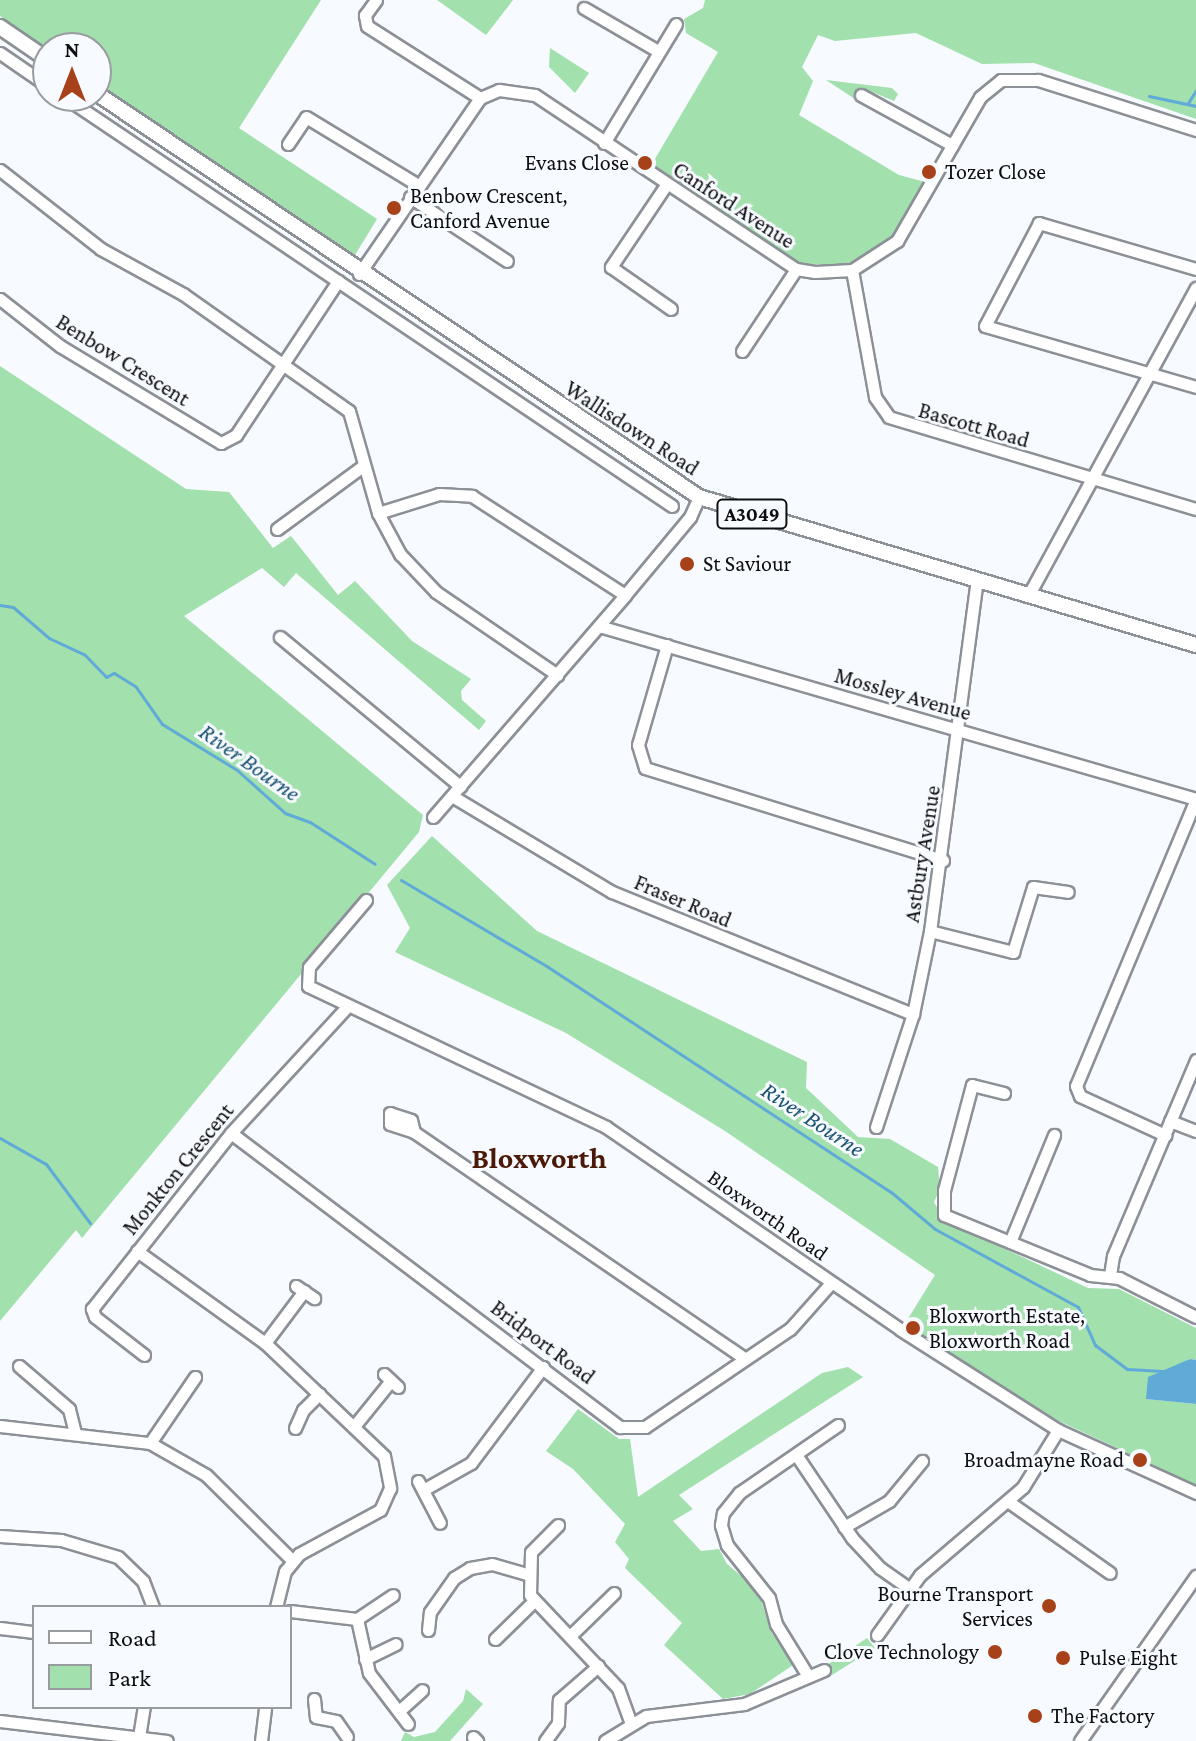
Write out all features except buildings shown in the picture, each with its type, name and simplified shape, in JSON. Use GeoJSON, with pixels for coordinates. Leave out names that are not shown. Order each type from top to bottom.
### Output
{"type":"FeatureCollection","features":[{"type":"Feature","properties":{"kind":"main road"},"geometry":{"type":"LineString","coordinates":[[0,27],[32,49]]}},
{"type":"Feature","properties":{"kind":"main road","name":"Wallisdown Road"},"geometry":{"type":"LineString","coordinates":[[112,104],[309,241],[699,497],[1196,645]]}},
{"type":"Feature","properties":{"kind":"street"},"geometry":{"type":"LineString","coordinates":[[359,274],[480,98],[367,26],[365,15],[376,0]]}},
{"type":"Feature","properties":{"kind":"street"},"geometry":{"type":"LineString","coordinates":[[584,8],[658,51]]}},
{"type":"Feature","properties":{"kind":"street"},"geometry":{"type":"LineString","coordinates":[[604,143],[676,24]]}},
{"type":"Feature","properties":{"kind":"street"},"geometry":{"type":"LineString","coordinates":[[0,53],[32,75]]}},
{"type":"Feature","properties":{"kind":"street"},"geometry":{"type":"LineString","coordinates":[[852,270],[897,241],[986,88],[1020,77],[1196,130]]}},
{"type":"Feature","properties":{"kind":"street","name":"Canford Avenue"},"geometry":{"type":"LineString","coordinates":[[480,98],[504,89],[526,92],[796,269],[852,270]]}},
{"type":"Feature","properties":{"kind":"street"},"geometry":{"type":"LineString","coordinates":[[861,95],[952,145]]}},
{"type":"Feature","properties":{"kind":"street","name":"Wallisdown Road"},"geometry":{"type":"LineString","coordinates":[[87,112],[672,506]]}},
{"type":"Feature","properties":{"kind":"street"},"geometry":{"type":"LineString","coordinates":[[288,144],[306,117],[418,185]]}},
{"type":"Feature","properties":{"kind":"street"},"geometry":{"type":"LineString","coordinates":[[0,170],[90,242],[183,294],[349,411],[378,513],[400,554],[436,592],[557,675]]}},
{"type":"Feature","properties":{"kind":"street"},"geometry":{"type":"LineString","coordinates":[[666,185],[611,267],[671,309]]}},
{"type":"Feature","properties":{"kind":"street"},"geometry":{"type":"LineString","coordinates":[[410,197],[507,261]]}},
{"type":"Feature","properties":{"kind":"street"},"geometry":{"type":"LineString","coordinates":[[1196,269],[1039,223],[985,326],[1196,387]]}},
{"type":"Feature","properties":{"kind":"street"},"geometry":{"type":"LineString","coordinates":[[298,255],[309,241]]}},
{"type":"Feature","properties":{"kind":"street"},"geometry":{"type":"LineString","coordinates":[[742,351],[796,269]]}},
{"type":"Feature","properties":{"kind":"street","name":"Bascott Road"},"geometry":{"type":"LineString","coordinates":[[852,270],[875,397],[889,417],[1196,509]]}},
{"type":"Feature","properties":{"kind":"street","name":"Benbow Crescent"},"geometry":{"type":"LineString","coordinates":[[0,299],[60,346],[133,386],[213,441],[236,435],[338,281]]}},
{"type":"Feature","properties":{"kind":"street"},"geometry":{"type":"LineString","coordinates":[[1028,596],[1196,288]]}},
{"type":"Feature","properties":{"kind":"street"},"geometry":{"type":"LineString","coordinates":[[277,529],[364,465]]}},
{"type":"Feature","properties":{"kind":"street"},"geometry":{"type":"LineString","coordinates":[[378,513],[439,494],[472,496],[625,595]]}},
{"type":"Feature","properties":{"kind":"street"},"geometry":{"type":"LineString","coordinates":[[433,817],[690,517],[699,497]]}},
{"type":"Feature","properties":{"kind":"street","name":"Astbury Avenue"},"geometry":{"type":"LineString","coordinates":[[876,1127],[913,1014],[930,931],[961,732],[977,581]]}},
{"type":"Feature","properties":{"kind":"street","name":"Mossley Avenue"},"geometry":{"type":"LineString","coordinates":[[599,626],[1196,799]]}},
{"type":"Feature","properties":{"kind":"street","name":"Fraser Road"},"geometry":{"type":"LineString","coordinates":[[280,637],[456,791],[612,892],[913,1014]]}},
{"type":"Feature","properties":{"kind":"street"},"geometry":{"type":"LineString","coordinates":[[667,645],[638,745],[638,758],[648,770],[943,860]]}},
{"type":"Feature","properties":{"kind":"street"},"geometry":{"type":"LineString","coordinates":[[1165,1135],[1080,1096],[1076,1086],[1196,799]]}},
{"type":"Feature","properties":{"kind":"street"},"geometry":{"type":"LineString","coordinates":[[930,931],[1013,952],[1026,902],[1037,885],[1068,892]]}},
{"type":"Feature","properties":{"kind":"street","name":"Bloxworth Road"},"geometry":{"type":"LineString","coordinates":[[366,900],[309,967],[308,986],[606,1127],[831,1283],[1058,1430],[1196,1493]]}},
{"type":"Feature","properties":{"kind":"street","name":"Monkton Crescent"},"geometry":{"type":"LineString","coordinates":[[144,1355],[95,1317],[92,1309],[231,1133],[347,1007]]}},
{"type":"Feature","properties":{"kind":"street"},"geometry":{"type":"LineString","coordinates":[[1110,1275],[1113,1256],[1196,1060]]}},
{"type":"Feature","properties":{"kind":"street"},"geometry":{"type":"LineString","coordinates":[[1004,1093],[972,1085],[941,1206],[944,1215],[1090,1275],[1110,1275],[1196,1317]]}},
{"type":"Feature","properties":{"kind":"street"},"geometry":{"type":"LineString","coordinates":[[1170,1121],[1196,1131]]}},
{"type":"Feature","properties":{"kind":"street"},"geometry":{"type":"LineString","coordinates":[[414,1132],[745,1359]]}},
{"type":"Feature","properties":{"kind":"street","name":"Bridport Road"},"geometry":{"type":"LineString","coordinates":[[231,1133],[620,1427],[633,1430],[790,1329],[831,1283]]}},
{"type":"Feature","properties":{"kind":"street"},"geometry":{"type":"LineString","coordinates":[[1010,1242],[1054,1135]]}},
{"type":"Feature","properties":{"kind":"street"},"geometry":{"type":"LineString","coordinates":[[137,1251],[265,1343],[355,1425],[384,1456],[390,1479],[386,1501],[367,1520],[306,1548],[292,1560],[277,1605]]}},
{"type":"Feature","properties":{"kind":"street"},"geometry":{"type":"LineString","coordinates":[[265,1343],[305,1291]]}},
{"type":"Feature","properties":{"kind":"street"},"geometry":{"type":"LineString","coordinates":[[19,1366],[69,1409],[75,1433]]}},
{"type":"Feature","properties":{"kind":"street"},"geometry":{"type":"LineString","coordinates":[[440,1523],[421,1486],[471,1463],[543,1367]]}},
{"type":"Feature","properties":{"kind":"street"},"geometry":{"type":"LineString","coordinates":[[150,1443],[195,1377]]}},
{"type":"Feature","properties":{"kind":"street"},"geometry":{"type":"LineString","coordinates":[[355,1425],[390,1381]]}},
{"type":"Feature","properties":{"kind":"street"},"geometry":{"type":"LineString","coordinates":[[295,1428],[303,1410],[319,1394]]}},
{"type":"Feature","properties":{"kind":"street"},"geometry":{"type":"LineString","coordinates":[[808,1676],[776,1624],[765,1590],[727,1545],[721,1525],[723,1513],[739,1493],[838,1425]]}},
{"type":"Feature","properties":{"kind":"street"},"geometry":{"type":"LineString","coordinates":[[0,1426],[150,1443],[206,1475],[292,1560]]}},
{"type":"Feature","properties":{"kind":"street"},"geometry":{"type":"LineString","coordinates":[[877,1635],[910,1589],[1009,1502],[1058,1430]]}},
{"type":"Feature","properties":{"kind":"street"},"geometry":{"type":"LineString","coordinates":[[797,1456],[844,1527],[880,1568],[910,1589]]}},
{"type":"Feature","properties":{"kind":"street"},"geometry":{"type":"LineString","coordinates":[[844,1527],[889,1501],[922,1461]]}},
{"type":"Feature","properties":{"kind":"street"},"geometry":{"type":"LineString","coordinates":[[1009,1502],[1110,1573]]}},
{"type":"Feature","properties":{"kind":"street"},"geometry":{"type":"LineString","coordinates":[[558,1525],[538,1541],[527,1574],[534,1601],[571,1635],[618,1688],[631,1723]]}},
{"type":"Feature","properties":{"kind":"street"},"geometry":{"type":"LineString","coordinates":[[0,1536],[61,1540],[118,1557],[143,1581],[152,1605]]}},
{"type":"Feature","properties":{"kind":"street"},"geometry":{"type":"LineString","coordinates":[[428,1630],[430,1612],[454,1578],[470,1568],[492,1564],[527,1574]]}},
{"type":"Feature","properties":{"kind":"street"},"geometry":{"type":"LineString","coordinates":[[1080,1741],[1196,1576]]}},
{"type":"Feature","properties":{"kind":"street"},"geometry":{"type":"LineString","coordinates":[[571,1635],[614,1593]]}},
{"type":"Feature","properties":{"kind":"street"},"geometry":{"type":"LineString","coordinates":[[292,1611],[357,1619],[393,1595]]}},
{"type":"Feature","properties":{"kind":"street"},"geometry":{"type":"LineString","coordinates":[[495,1639],[534,1601]]}},
{"type":"Feature","properties":{"kind":"street"},"geometry":{"type":"LineString","coordinates":[[357,1619],[365,1659],[376,1686],[408,1724]]}},
{"type":"Feature","properties":{"kind":"street"},"geometry":{"type":"LineString","coordinates":[[0,1628],[32,1632]]}},
{"type":"Feature","properties":{"kind":"street"},"geometry":{"type":"LineString","coordinates":[[365,1659],[396,1644]]}},
{"type":"Feature","properties":{"kind":"street"},"geometry":{"type":"LineString","coordinates":[[545,1741],[558,1723],[559,1700],[598,1666]]}},
{"type":"Feature","properties":{"kind":"street"},"geometry":{"type":"LineString","coordinates":[[605,1741],[631,1723],[665,1711],[744,1704],[824,1670]]}},
{"type":"Feature","properties":{"kind":"street"},"geometry":{"type":"LineString","coordinates":[[399,1711],[422,1690]]}},
{"type":"Feature","properties":{"kind":"street"},"geometry":{"type":"LineString","coordinates":[[314,1699],[316,1717],[336,1721],[348,1740]]}},
{"type":"Feature","properties":{"kind":"street"},"geometry":{"type":"LineString","coordinates":[[139,1737],[144,1709]]}},
{"type":"Feature","properties":{"kind":"street"},"geometry":{"type":"LineString","coordinates":[[261,1741],[265,1709]]}},
{"type":"Feature","properties":{"kind":"street"},"geometry":{"type":"LineString","coordinates":[[0,1721],[167,1741]]}},
{"type":"Feature","properties":{"kind":"green space"},"geometry":{"type":"Polygon","coordinates":[[[0,0],[321,0],[239,128],[377,219],[355,255],[112,95],[112,32],[32,32],[32,39],[0,16],[0,0]]]}},
{"type":"Feature","properties":{"kind":"green space"},"geometry":{"type":"Polygon","coordinates":[[[437,0],[513,0],[486,35],[437,0]]]}},
{"type":"Feature","properties":{"kind":"green space"},"geometry":{"type":"Polygon","coordinates":[[[705,0],[1196,0],[1196,119],[1034,63],[982,64],[916,33],[835,41],[818,35],[802,67],[813,81],[799,115],[899,175],[925,182],[908,219],[880,252],[851,265],[800,264],[649,169],[718,52],[686,33],[684,19],[703,8],[705,0]]]}},
{"type":"Feature","properties":{"kind":"green space"},"geometry":{"type":"Polygon","coordinates":[[[550,48],[589,73],[575,93],[549,67],[550,48]]]}},
{"type":"Feature","properties":{"kind":"green space"},"geometry":{"type":"Polygon","coordinates":[[[826,80],[892,88],[898,94],[894,101],[865,89],[858,101],[826,80]]]}},
{"type":"Feature","properties":{"kind":"green space"},"geometry":{"type":"Polygon","coordinates":[[[0,366],[186,489],[229,492],[273,548],[291,536],[338,595],[355,581],[412,641],[471,679],[461,691],[462,700],[486,721],[479,730],[296,573],[284,587],[262,568],[184,616],[423,815],[419,832],[82,1238],[76,1230],[0,1321],[0,366]]]}},
{"type":"Feature","properties":{"kind":"green space"},"geometry":{"type":"Polygon","coordinates":[[[432,836],[537,931],[807,1062],[806,1088],[858,1137],[890,1139],[938,1167],[940,1189],[934,1202],[944,1220],[1088,1288],[1119,1289],[1196,1328],[1196,1360],[1189,1359],[1147,1399],[1196,1404],[1196,1485],[1059,1421],[901,1330],[935,1275],[725,1131],[566,1033],[395,952],[410,928],[387,885],[432,836]]]}},
{"type":"Feature","properties":{"kind":"green space"},"geometry":{"type":"Polygon","coordinates":[[[848,1367],[863,1377],[679,1495],[693,1509],[673,1521],[701,1551],[719,1549],[727,1564],[758,1590],[771,1632],[793,1665],[750,1694],[723,1699],[664,1645],[682,1623],[625,1568],[629,1559],[615,1542],[625,1524],[573,1469],[546,1451],[578,1409],[619,1439],[630,1439],[638,1497],[822,1373],[848,1367]]]}},
{"type":"Feature","properties":{"kind":"green space"},"geometry":{"type":"Polygon","coordinates":[[[867,1638],[875,1648],[832,1675],[827,1665],[867,1638]]]}},
{"type":"Feature","properties":{"kind":"green space"},"geometry":{"type":"Polygon","coordinates":[[[466,1689],[483,1704],[450,1741],[401,1741],[405,1732],[414,1737],[435,1732],[463,1701],[466,1689]]]}},
{"type":"Feature","properties":{"kind":"water"},"geometry":{"type":"Polygon","coordinates":[[[1190,1359],[1196,1360],[1196,1404],[1146,1399],[1148,1377],[1190,1359]]]}},
{"type":"Feature","properties":{"kind":"waterway"},"geometry":{"type":"LineString","coordinates":[[1188,103],[1196,90]]}},
{"type":"Feature","properties":{"kind":"waterway"},"geometry":{"type":"LineString","coordinates":[[1149,96],[1196,106]]}},
{"type":"Feature","properties":{"kind":"waterway","name":"River Bourne"},"geometry":{"type":"LineString","coordinates":[[0,605],[13,607],[49,638],[84,654],[106,677],[114,673],[136,687],[162,724],[237,770],[285,813],[310,822],[375,864]]}},
{"type":"Feature","properties":{"kind":"waterway","name":"River Bourne"},"geometry":{"type":"LineString","coordinates":[[401,880],[548,967],[891,1192],[935,1229],[1078,1307],[1095,1345],[1127,1369],[1163,1371]]}},
{"type":"Feature","properties":{"kind":"waterway"},"geometry":{"type":"LineString","coordinates":[[0,1138],[46,1164],[90,1223]]}},
{"type":"Feature","properties":{"kind":"place","name":"Evans Close"},"geometry":{"type":"Point","coordinates":[645,163]}},
{"type":"Feature","properties":{"kind":"place","name":"Tozer Close"},"geometry":{"type":"Point","coordinates":[929,172]}},
{"type":"Feature","properties":{"kind":"place","name":"Benbow Crescent, Canford Avenue"},"geometry":{"type":"Point","coordinates":[394,208]}},
{"type":"Feature","properties":{"kind":"place","name":"St Saviour"},"geometry":{"type":"Point","coordinates":[687,564]}},
{"type":"Feature","properties":{"kind":"place","name":"Bloxworth Estate, Bloxworth Road"},"geometry":{"type":"Point","coordinates":[913,1328]}},
{"type":"Feature","properties":{"kind":"place","name":"Broadmayne Road"},"geometry":{"type":"Point","coordinates":[1140,1460]}},
{"type":"Feature","properties":{"kind":"place","name":"Bourne Transport Services"},"geometry":{"type":"Point","coordinates":[1049,1606]}},
{"type":"Feature","properties":{"kind":"place","name":"Clove Technology"},"geometry":{"type":"Point","coordinates":[995,1652]}},
{"type":"Feature","properties":{"kind":"place","name":"Pulse Eight"},"geometry":{"type":"Point","coordinates":[1063,1658]}},
{"type":"Feature","properties":{"kind":"place","name":"The Factory"},"geometry":{"type":"Point","coordinates":[1035,1716]}},
{"type":"Feature","properties":{"kind":"district","name":"Bloxworth"},"geometry":{"type":"Point","coordinates":[539,1158]}}]}
